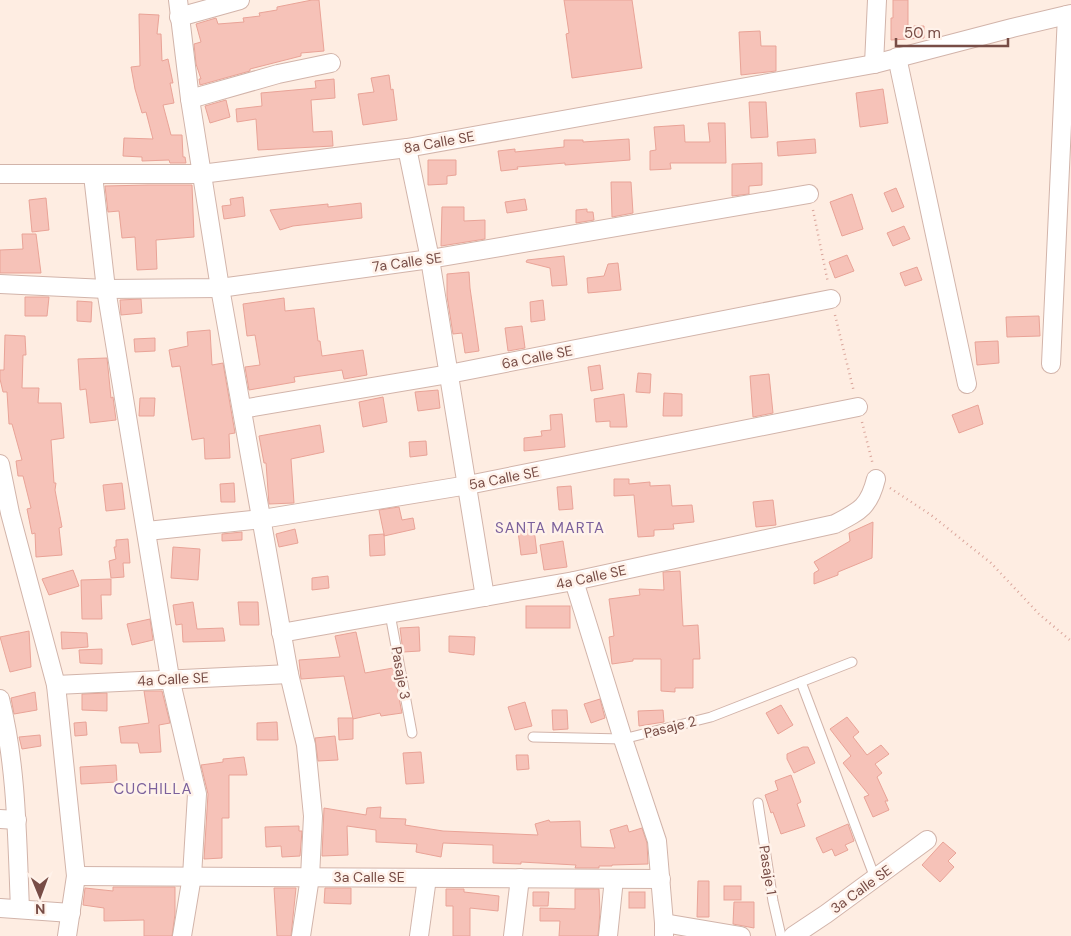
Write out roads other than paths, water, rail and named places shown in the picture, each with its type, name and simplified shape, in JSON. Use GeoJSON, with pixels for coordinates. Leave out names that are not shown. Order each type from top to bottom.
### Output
{"type":"FeatureCollection","features":[{"type":"Feature","properties":{"kind":"street"},"geometry":{"type":"LineString","coordinates":[[240,0],[178,8],[201,174],[220,288],[281,633],[306,745],[313,816],[310,877],[301,936]]}},
{"type":"Feature","properties":{"kind":"street"},"geometry":{"type":"LineString","coordinates":[[874,64],[877,0]]}},
{"type":"Feature","properties":{"kind":"street"},"geometry":{"type":"LineString","coordinates":[[1051,364],[1069,15]]}},
{"type":"Feature","properties":{"kind":"street","name":"8a Calle SE"},"geometry":{"type":"LineString","coordinates":[[0,174],[201,174],[407,148],[874,64],[1069,15]]}},
{"type":"Feature","properties":{"kind":"street"},"geometry":{"type":"LineString","coordinates":[[897,57],[967,384]]}},
{"type":"Feature","properties":{"kind":"street"},"geometry":{"type":"LineString","coordinates":[[190,99],[278,74],[331,63]]}},
{"type":"Feature","properties":{"kind":"street"},"geometry":{"type":"LineString","coordinates":[[407,148],[430,259],[486,597]]}},
{"type":"Feature","properties":{"kind":"street"},"geometry":{"type":"LineString","coordinates":[[93,175],[106,289],[170,678],[197,794],[192,876],[182,936]]}},
{"type":"Feature","properties":{"kind":"street","name":"7a Calle SE"},"geometry":{"type":"LineString","coordinates":[[0,284],[106,289],[220,288],[430,259],[809,194]]}},
{"type":"Feature","properties":{"kind":"street","name":"6a Calle SE"},"geometry":{"type":"LineString","coordinates":[[242,409],[449,374],[831,299]]}},
{"type":"Feature","properties":{"kind":"street","name":"5a Calle SE"},"geometry":{"type":"LineString","coordinates":[[147,531],[262,519],[468,485],[858,408]]}},
{"type":"Feature","properties":{"kind":"street"},"geometry":{"type":"LineString","coordinates":[[0,464],[10,513],[56,685],[76,876],[67,936]]}},
{"type":"Feature","properties":{"kind":"street","name":"4a Calle SE"},"geometry":{"type":"LineString","coordinates":[[281,633],[574,581],[835,524],[857,512],[872,496],[876,479]]}},
{"type":"Feature","properties":{"kind":"street"},"geometry":{"type":"LineString","coordinates":[[574,581],[622,739],[657,841],[664,930],[741,936]]}},
{"type":"Feature","properties":{"kind":"street","name":"4a Calle SE"},"geometry":{"type":"LineString","coordinates":[[56,685],[170,678],[289,674]]}},
{"type":"Feature","properties":{"kind":"street"},"geometry":{"type":"LineString","coordinates":[[0,698],[4,727],[8,819],[20,909]]}},
{"type":"Feature","properties":{"kind":"street","name":"3a Calle SE"},"geometry":{"type":"LineString","coordinates":[[793,936],[927,840]]}},
{"type":"Feature","properties":{"kind":"street","name":"3a Calle SE"},"geometry":{"type":"LineString","coordinates":[[76,876],[661,879]]}},
{"type":"Feature","properties":{"kind":"street"},"geometry":{"type":"LineString","coordinates":[[419,936],[427,878]]}},
{"type":"Feature","properties":{"kind":"street"},"geometry":{"type":"LineString","coordinates":[[514,936],[520,878]]}},
{"type":"Feature","properties":{"kind":"street"},"geometry":{"type":"LineString","coordinates":[[608,936],[614,879]]}},
{"type":"Feature","properties":{"kind":"street"},"geometry":{"type":"LineString","coordinates":[[0,908],[71,913]]}},
{"type":"Feature","properties":{"kind":"lane","name":"Pasaje 3"},"geometry":{"type":"LineString","coordinates":[[390,614],[412,733]]}},
{"type":"Feature","properties":{"kind":"lane","name":"Pasaje 2"},"geometry":{"type":"LineString","coordinates":[[533,737],[622,739],[711,717],[852,662]]}},
{"type":"Feature","properties":{"kind":"lane"},"geometry":{"type":"LineString","coordinates":[[801,682],[875,878]]}},
{"type":"Feature","properties":{"kind":"lane","name":"Pasaje 1"},"geometry":{"type":"LineString","coordinates":[[758,803],[773,901],[781,936]]}},
{"type":"Feature","properties":{"kind":"district","name":"SANTA MARTA"},"geometry":{"type":"Point","coordinates":[550,528]}},
{"type":"Feature","properties":{"kind":"district","name":"CUCHILLA"},"geometry":{"type":"Point","coordinates":[153,789]}}]}
